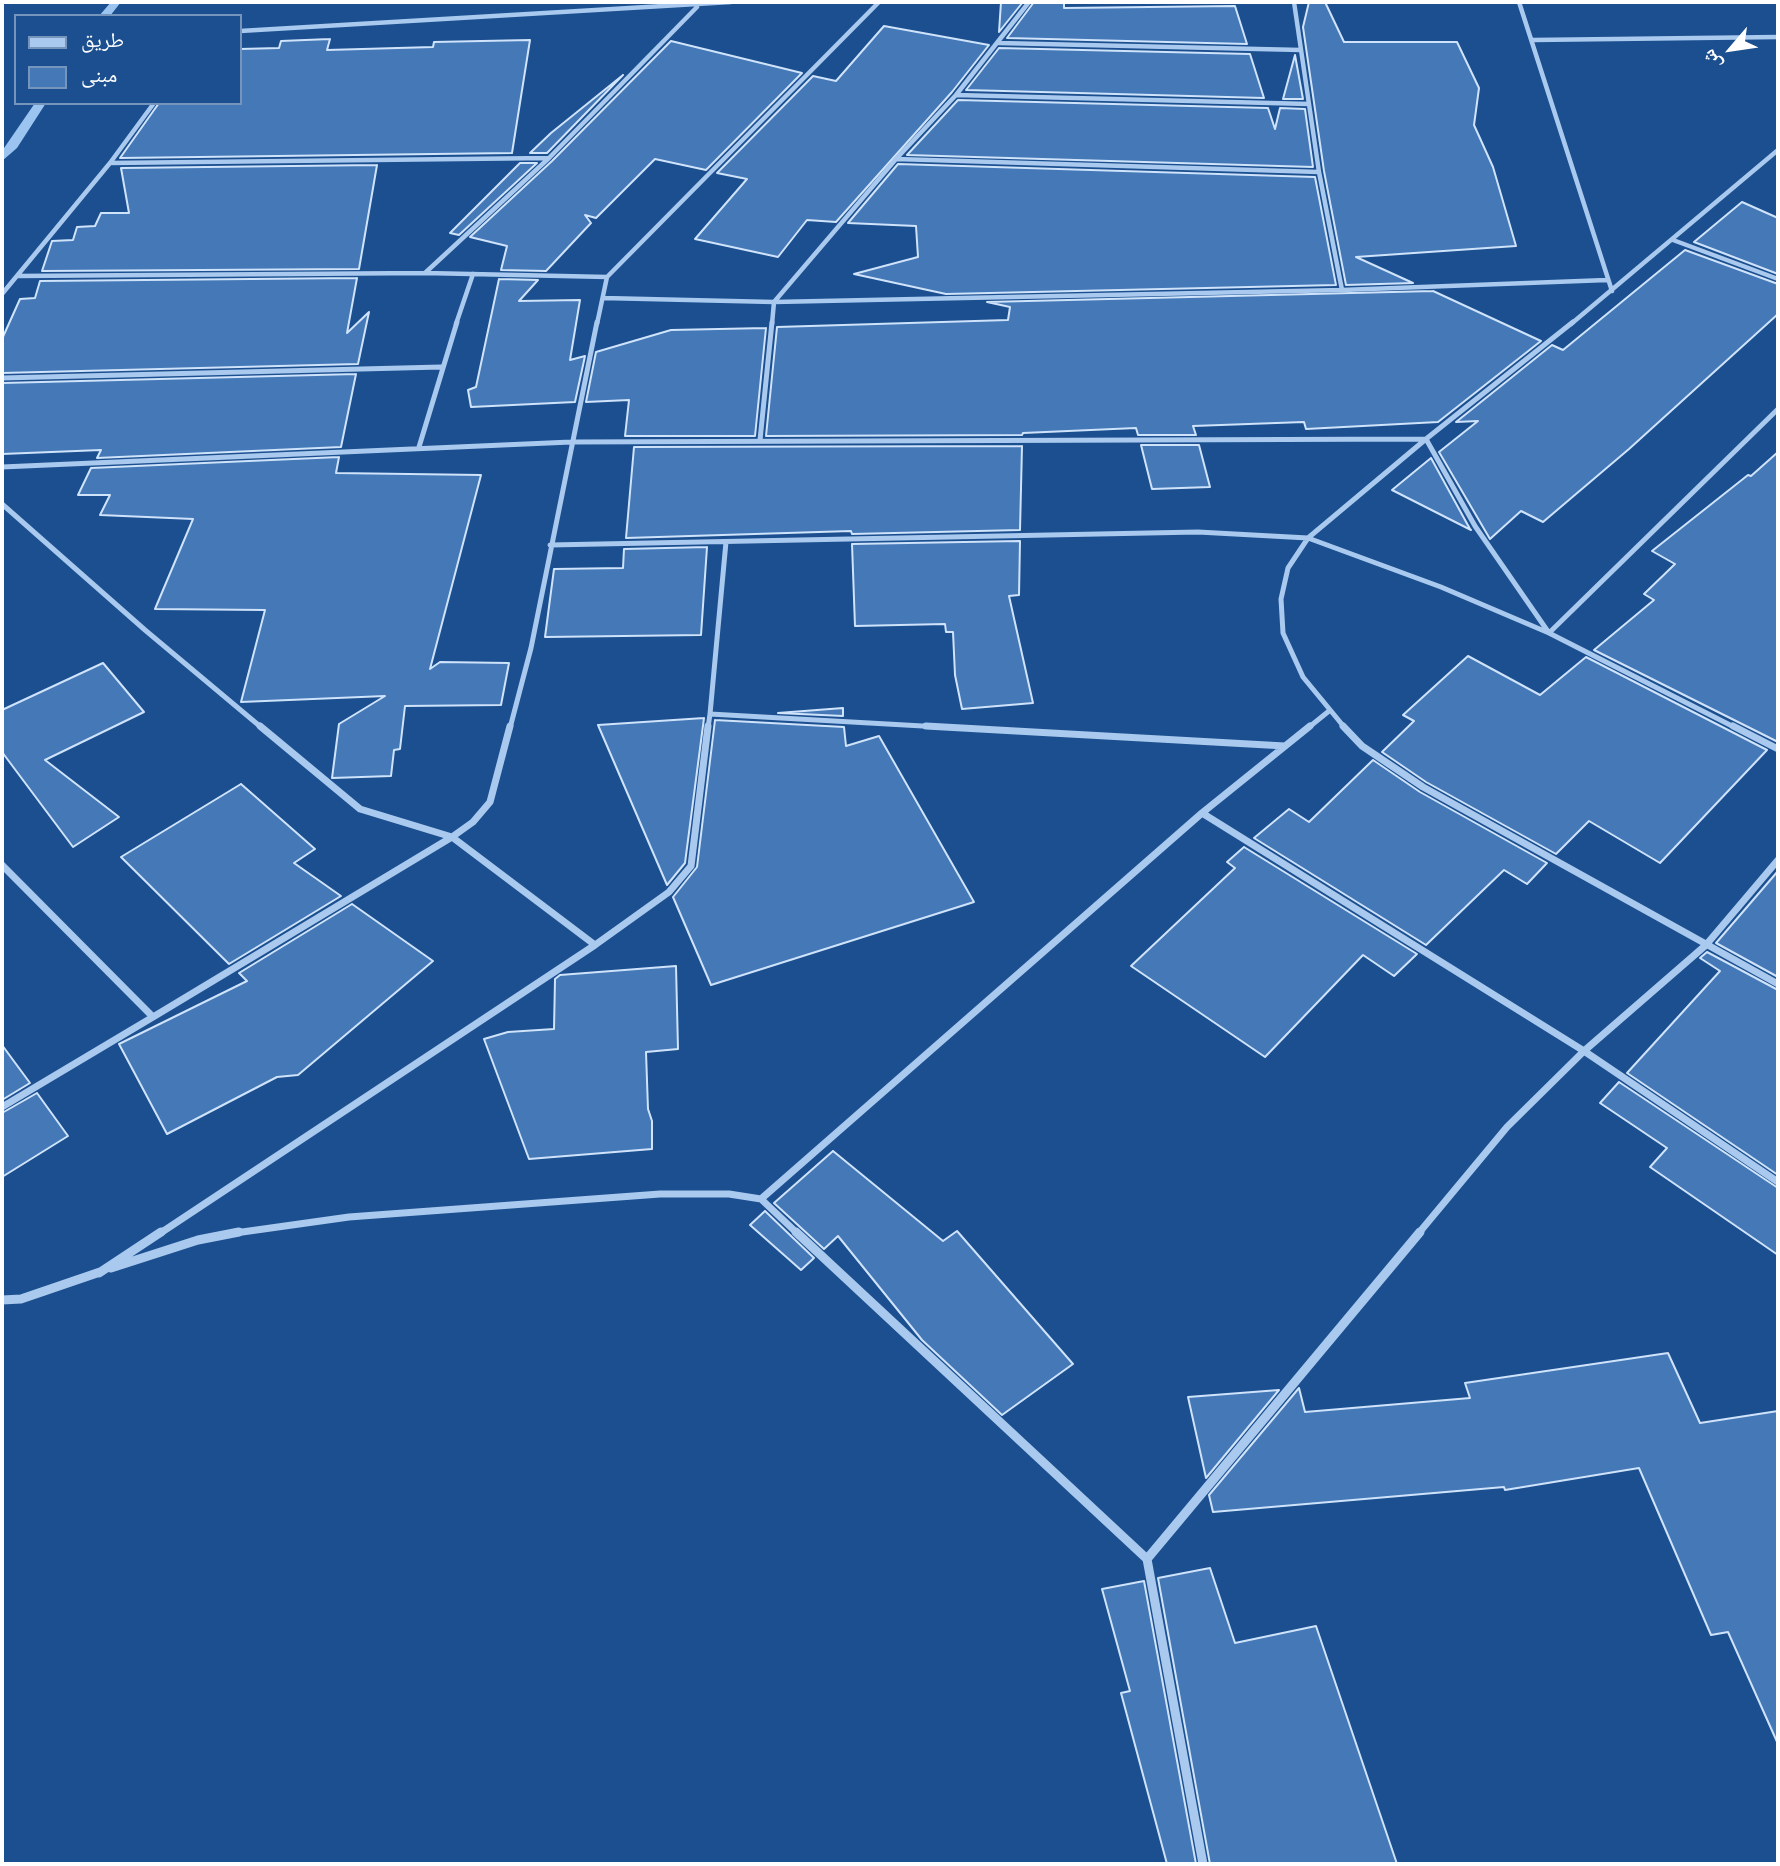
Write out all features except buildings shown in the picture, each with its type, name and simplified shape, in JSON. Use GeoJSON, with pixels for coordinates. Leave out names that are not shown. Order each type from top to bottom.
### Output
{"type":"FeatureCollection","features":[{"type":"Feature","properties":{"kind":"street"},"geometry":{"type":"LineString","coordinates":[[242,31],[730,2]]}},
{"type":"Feature","properties":{"kind":"street"},"geometry":{"type":"LineString","coordinates":[[2,1107],[452,838],[478,817],[490,802],[531,648],[571,442],[607,277],[879,2]]}},
{"type":"Feature","properties":{"kind":"street"},"geometry":{"type":"LineString","coordinates":[[760,440],[774,302],[896,159],[956,94],[1029,2]]}},
{"type":"Feature","properties":{"kind":"street"},"geometry":{"type":"LineString","coordinates":[[1294,2],[1319,172],[1342,290]]}},
{"type":"Feature","properties":{"kind":"street"},"geometry":{"type":"LineString","coordinates":[[1519,2],[1606,280],[1612,291]]}},
{"type":"Feature","properties":{"kind":"street"},"geometry":{"type":"LineString","coordinates":[[425,273],[549,158],[697,6]]}},
{"type":"Feature","properties":{"kind":"street"},"geometry":{"type":"LineString","coordinates":[[1533,40],[1778,37]]}},
{"type":"Feature","properties":{"kind":"street"},"geometry":{"type":"LineString","coordinates":[[999,43],[1301,50]]}},
{"type":"Feature","properties":{"kind":"street"},"geometry":{"type":"LineString","coordinates":[[956,94],[1309,104]]}},
{"type":"Feature","properties":{"kind":"street"},"geometry":{"type":"LineString","coordinates":[[2,294],[110,163],[153,105]]}},
{"type":"Feature","properties":{"kind":"street"},"geometry":{"type":"LineString","coordinates":[[1778,150],[1612,291],[1426,439],[1308,538],[1288,568],[1281,599],[1283,633],[1303,677],[1329,711],[1362,746],[1423,787],[1778,984]]}},
{"type":"Feature","properties":{"kind":"street"},"geometry":{"type":"LineString","coordinates":[[110,163],[549,158]]}},
{"type":"Feature","properties":{"kind":"street"},"geometry":{"type":"LineString","coordinates":[[896,159],[1319,172]]}},
{"type":"Feature","properties":{"kind":"street"},"geometry":{"type":"LineString","coordinates":[[1673,240],[1778,279]]}},
{"type":"Feature","properties":{"kind":"street"},"geometry":{"type":"LineString","coordinates":[[17,276],[425,273],[607,277]]}},
{"type":"Feature","properties":{"kind":"street"},"geometry":{"type":"LineString","coordinates":[[419,447],[441,367],[473,274]]}},
{"type":"Feature","properties":{"kind":"street"},"geometry":{"type":"LineString","coordinates":[[603,298],[774,302],[1342,290],[1606,280]]}},
{"type":"Feature","properties":{"kind":"street"},"geometry":{"type":"LineString","coordinates":[[2,378],[441,367]]}},
{"type":"Feature","properties":{"kind":"street"},"geometry":{"type":"LineString","coordinates":[[1549,633],[1778,409]]}},
{"type":"Feature","properties":{"kind":"street"},"geometry":{"type":"LineString","coordinates":[[2,467],[571,442],[1426,439]]}},
{"type":"Feature","properties":{"kind":"street"},"geometry":{"type":"LineString","coordinates":[[1426,439],[1475,526],[1549,633]]}},
{"type":"Feature","properties":{"kind":"street"},"geometry":{"type":"LineString","coordinates":[[2,504],[156,639],[360,809],[452,838],[595,945]]}},
{"type":"Feature","properties":{"kind":"street"},"geometry":{"type":"LineString","coordinates":[[550,545],[1198,532],[1308,538],[1441,587],[1549,633],[1778,749]]}},
{"type":"Feature","properties":{"kind":"street"},"geometry":{"type":"LineString","coordinates":[[99,1273],[595,945],[669,892],[691,866],[710,714],[726,542]]}},
{"type":"Feature","properties":{"kind":"street"},"geometry":{"type":"LineString","coordinates":[[761,1199],[1202,813],[1329,711]]}},
{"type":"Feature","properties":{"kind":"street"},"geometry":{"type":"LineString","coordinates":[[710,714],[1285,746]]}},
{"type":"Feature","properties":{"kind":"street"},"geometry":{"type":"LineString","coordinates":[[1202,813],[1584,1051],[1778,1182]]}},
{"type":"Feature","properties":{"kind":"street"},"geometry":{"type":"LineString","coordinates":[[1147,1559],[1507,1127],[1584,1051],[1706,945],[1778,860]]}},
{"type":"Feature","properties":{"kind":"street"},"geometry":{"type":"LineString","coordinates":[[2,865],[153,1017]]}},
{"type":"Feature","properties":{"kind":"street"},"geometry":{"type":"LineString","coordinates":[[2,1300],[21,1299],[198,1240],[259,1228],[349,1217],[660,1194],[729,1194],[761,1199],[1147,1559],[1203,1864]]}},
{"type":"Feature","properties":{"kind":"waterway"},"geometry":{"type":"LineString","coordinates":[[106,14],[116,2]]}},
{"type":"Feature","properties":{"kind":"waterway"},"geometry":{"type":"LineString","coordinates":[[2,158],[40,105]]}}]}
